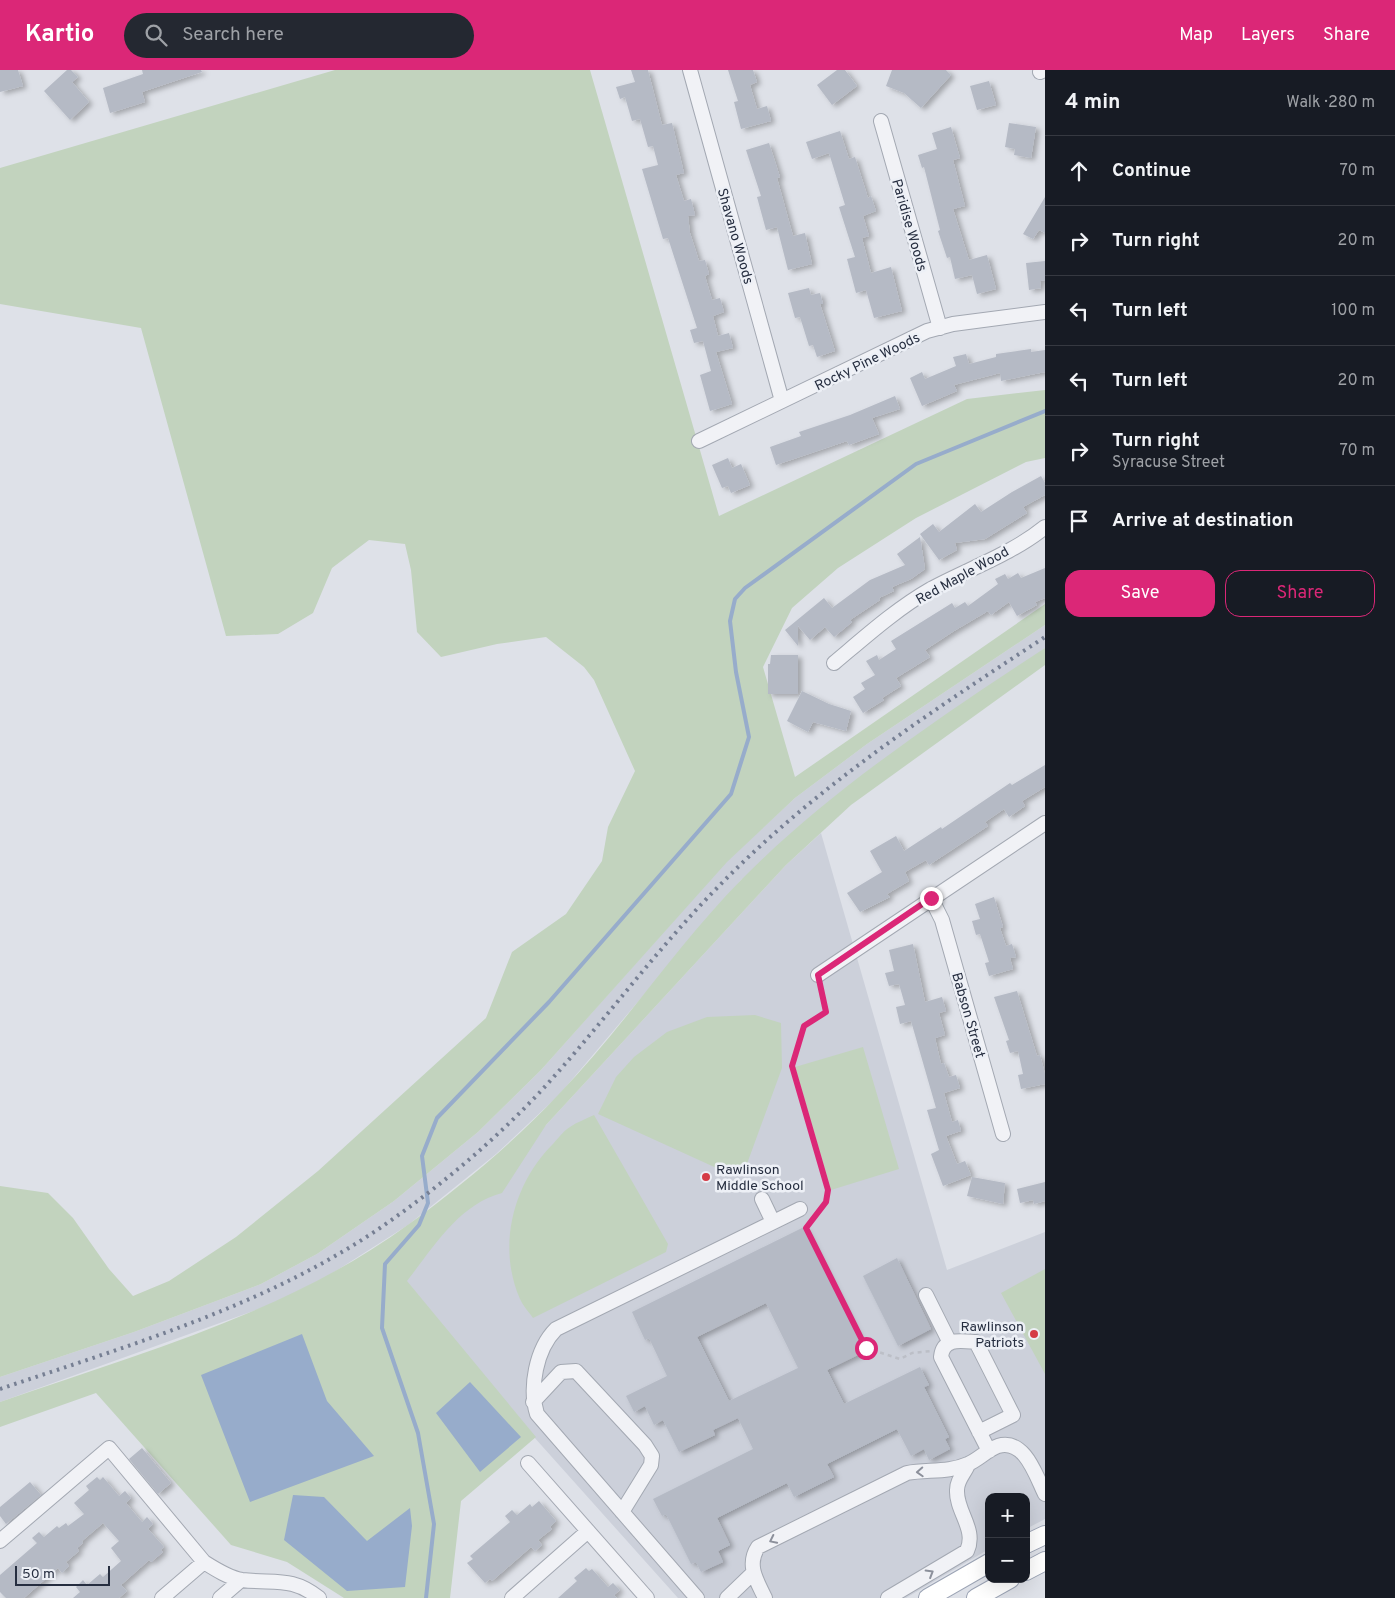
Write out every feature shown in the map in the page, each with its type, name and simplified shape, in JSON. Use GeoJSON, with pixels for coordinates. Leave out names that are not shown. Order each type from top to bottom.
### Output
{"type":"FeatureCollection","features":[{"type":"Feature","properties":{"kind":"main road"},"geometry":{"type":"LineString","coordinates":[[1030,1542],[1045,1535]]}},
{"type":"Feature","properties":{"kind":"main road"},"geometry":{"type":"LineString","coordinates":[[1030,1569],[1045,1561]]}},
{"type":"Feature","properties":{"kind":"main road"},"geometry":{"type":"LineString","coordinates":[[928,1598],[985,1565]]}},
{"type":"Feature","properties":{"kind":"main road"},"geometry":{"type":"LineString","coordinates":[[976,1598],[1003,1583]]}},
{"type":"Feature","properties":{"kind":"street","name":"Shavano Woods"},"geometry":{"type":"LineString","coordinates":[[690,70],[782,401]]}},
{"type":"Feature","properties":{"kind":"street","name":"Paridise Woods"},"geometry":{"type":"LineString","coordinates":[[881,122],[940,328]]}},
{"type":"Feature","properties":{"kind":"street","name":"Rocky Pine Woods"},"geometry":{"type":"LineString","coordinates":[[699,441],[927,332],[953,324],[1045,312]]}},
{"type":"Feature","properties":{"kind":"street","name":"Red Maple Wood"},"geometry":{"type":"LineString","coordinates":[[834,663],[880,624],[929,590],[1021,543],[1045,527]]}},
{"type":"Feature","properties":{"kind":"street"},"geometry":{"type":"LineString","coordinates":[[818,975],[1045,823]]}},
{"type":"Feature","properties":{"kind":"street","name":"Babson Street"},"geometry":{"type":"LineString","coordinates":[[931,898],[942,920],[1003,1134]]}},
{"type":"Feature","properties":{"kind":"street"},"geometry":{"type":"LineString","coordinates":[[762,1199],[773,1222]]}},
{"type":"Feature","properties":{"kind":"street"},"geometry":{"type":"LineString","coordinates":[[697,1598],[537,1414],[533,1402],[532,1385],[546,1338],[556,1329],[800,1208]]}},
{"type":"Feature","properties":{"kind":"street"},"geometry":{"type":"LineString","coordinates":[[926,1295],[946,1346]]}},
{"type":"Feature","properties":{"kind":"street"},"geometry":{"type":"LineString","coordinates":[[979,1432],[1013,1415],[976,1342],[955,1340],[946,1346],[942,1357],[979,1432],[989,1451]]}},
{"type":"Feature","properties":{"kind":"street"},"geometry":{"type":"LineString","coordinates":[[533,1402],[561,1372],[576,1371],[645,1445],[652,1456],[651,1465],[622,1512]]}},
{"type":"Feature","properties":{"kind":"street"},"geometry":{"type":"LineString","coordinates":[[765,1598],[753,1574],[752,1556],[758,1547],[907,1473],[919,1470],[942,1471],[968,1465],[989,1451],[1005,1445],[1018,1449],[1027,1457],[1045,1494]]}},
{"type":"Feature","properties":{"kind":"street"},"geometry":{"type":"LineString","coordinates":[[0,1540],[109,1448],[204,1562],[220,1572],[241,1580],[286,1581],[307,1588],[320,1598]]}},
{"type":"Feature","properties":{"kind":"street"},"geometry":{"type":"LineString","coordinates":[[528,1463],[647,1598]]}},
{"type":"Feature","properties":{"kind":"street"},"geometry":{"type":"LineString","coordinates":[[888,1598],[967,1551],[971,1534],[957,1498],[957,1483],[968,1465]]}},
{"type":"Feature","properties":{"kind":"street"},"geometry":{"type":"LineString","coordinates":[[512,1598],[588,1531]]}},
{"type":"Feature","properties":{"kind":"street"},"geometry":{"type":"LineString","coordinates":[[162,1598],[204,1562]]}},
{"type":"Feature","properties":{"kind":"street"},"geometry":{"type":"LineString","coordinates":[[727,1598],[753,1574]]}},
{"type":"Feature","properties":{"kind":"street"},"geometry":{"type":"LineString","coordinates":[[220,1598],[241,1580]]}},
{"type":"Feature","properties":{"kind":"path"},"geometry":{"type":"LineString","coordinates":[[818,975],[826,1012],[804,1026],[792,1066],[828,1190],[826,1202],[806,1228],[866,1348],[900,1359],[912,1353],[946,1346]]}},
{"type":"Feature","properties":{"kind":"shaded area"},"geometry":{"type":"Polygon","coordinates":[[[1045,625],[1045,648],[741,880],[559,1095],[496,1154],[408,1225],[328,1276],[270,1305],[0,1402],[0,1377],[134,1332],[261,1284],[317,1254],[394,1201],[478,1132],[541,1070],[727,861],[795,798],[867,744],[1045,625]]]}},
{"type":"Feature","properties":{"kind":"shaded area","name":"Rawlinson Middle School"},"geometry":{"type":"Polygon","coordinates":[[[821,833],[947,1270],[1045,1232],[1045,1519],[1030,1527],[1030,1493],[985,1493],[985,1551],[906,1598],[678,1598],[390,1276],[546,1125],[786,865],[821,833]]]}},
{"type":"Feature","properties":{"kind":"green space"},"geometry":{"type":"Polygon","coordinates":[[[335,70],[590,70],[719,516],[967,399],[1045,390],[1045,458],[1026,462],[916,518],[838,568],[792,608],[763,667],[795,777],[1045,604],[1045,625],[867,744],[795,798],[727,862],[541,1070],[478,1132],[394,1201],[317,1254],[261,1284],[134,1332],[0,1377],[0,1186],[48,1193],[73,1218],[109,1269],[133,1296],[169,1281],[236,1237],[318,1171],[486,1018],[512,952],[566,914],[602,861],[608,827],[635,771],[594,680],[584,667],[546,637],[497,644],[441,657],[417,632],[411,570],[405,544],[369,540],[332,568],[313,613],[278,634],[226,636],[141,328],[0,304],[0,168],[335,70]]]}},
{"type":"Feature","properties":{"kind":"green space"},"geometry":{"type":"Polygon","coordinates":[[[1045,648],[1045,665],[851,805],[786,865],[546,1125],[502,1193],[473,1207],[460,1217],[437,1242],[407,1281],[536,1437],[461,1501],[450,1598],[344,1598],[287,1562],[231,1545],[96,1393],[0,1427],[0,1402],[159,1348],[263,1307],[314,1282],[362,1255],[409,1224],[467,1179],[505,1146],[558,1095],[605,1042],[718,905],[742,879],[811,815],[926,728],[1045,648]]]}},
{"type":"Feature","properties":{"kind":"green space"},"geometry":{"type":"Polygon","coordinates":[[[755,1015],[781,1023],[782,1068],[744,1172],[734,1176],[598,1114],[616,1077],[634,1057],[667,1032],[707,1017],[755,1015]]]}},
{"type":"Feature","properties":{"kind":"green space"},"geometry":{"type":"Polygon","coordinates":[[[863,1047],[899,1169],[831,1190],[795,1067],[863,1047]]]}},
{"type":"Feature","properties":{"kind":"green space"},"geometry":{"type":"Polygon","coordinates":[[[594,1115],[668,1244],[666,1252],[533,1318],[520,1299],[513,1279],[510,1259],[510,1238],[518,1198],[538,1162],[560,1136],[573,1125],[594,1115]]]}},
{"type":"Feature","properties":{"kind":"green space","name":"Rawlinson Patriots"},"geometry":{"type":"Polygon","coordinates":[[[1045,1269],[1045,1374],[1001,1293],[1045,1269]]]}},
{"type":"Feature","properties":{"kind":"water"},"geometry":{"type":"Polygon","coordinates":[[[302,1334],[327,1401],[374,1456],[250,1502],[201,1375],[302,1334]]]}},
{"type":"Feature","properties":{"kind":"water"},"geometry":{"type":"Polygon","coordinates":[[[470,1382],[521,1437],[480,1472],[436,1413],[470,1382]]]}},
{"type":"Feature","properties":{"kind":"water"},"geometry":{"type":"Polygon","coordinates":[[[293,1495],[324,1497],[367,1541],[410,1508],[412,1526],[405,1587],[347,1591],[284,1540],[293,1495]]]}},
{"type":"Feature","properties":{"kind":"building"},"geometry":{"type":"Polygon","coordinates":[[[0,70],[18,70],[23,86],[0,92],[0,70]]]}},
{"type":"Feature","properties":{"kind":"building"},"geometry":{"type":"Polygon","coordinates":[[[67,70],[71,70],[78,77],[72,82],[89,102],[70,120],[44,91],[67,70]]]}},
{"type":"Feature","properties":{"kind":"building"},"geometry":{"type":"Polygon","coordinates":[[[142,70],[201,70],[202,72],[142,92],[145,102],[110,113],[103,88],[143,74],[142,70]]]}},
{"type":"Feature","properties":{"kind":"building"},"geometry":{"type":"Polygon","coordinates":[[[631,70],[648,70],[662,125],[672,123],[684,173],[676,175],[684,201],[691,199],[695,215],[688,216],[690,233],[699,261],[705,260],[709,274],[705,276],[712,300],[720,298],[724,312],[713,316],[718,336],[729,333],[733,348],[716,352],[732,404],[710,411],[700,375],[711,371],[703,341],[694,343],[690,330],[697,328],[668,238],[663,239],[642,169],[658,165],[653,146],[648,147],[640,119],[632,121],[625,97],[620,99],[616,87],[635,82],[631,70]]]}},
{"type":"Feature","properties":{"kind":"building"},"geometry":{"type":"Polygon","coordinates":[[[728,70],[753,70],[757,82],[750,85],[757,109],[767,106],[771,121],[741,129],[734,102],[738,101],[728,70]]]}},
{"type":"Feature","properties":{"kind":"building"},"geometry":{"type":"Polygon","coordinates":[[[837,70],[845,70],[857,86],[832,105],[817,85],[837,70]]]}},
{"type":"Feature","properties":{"kind":"building"},"geometry":{"type":"Polygon","coordinates":[[[892,70],[946,70],[951,75],[921,108],[904,93],[886,86],[892,70]]]}},
{"type":"Feature","properties":{"kind":"building"},"geometry":{"type":"Polygon","coordinates":[[[989,81],[996,105],[977,110],[970,86],[989,81]]]}},
{"type":"Feature","properties":{"kind":"building"},"geometry":{"type":"Polygon","coordinates":[[[1009,123],[1036,127],[1031,158],[1014,155],[1015,149],[1005,147],[1009,123]]]}},
{"type":"Feature","properties":{"kind":"building"},"geometry":{"type":"Polygon","coordinates":[[[951,127],[960,158],[953,160],[965,206],[953,209],[969,260],[987,255],[996,289],[977,294],[972,275],[955,279],[950,257],[947,258],[938,231],[940,230],[924,167],[922,168],[918,155],[937,149],[932,133],[951,127]]]}},
{"type":"Feature","properties":{"kind":"building"},"geometry":{"type":"Polygon","coordinates":[[[840,131],[849,159],[855,157],[868,198],[871,196],[876,211],[863,216],[869,236],[862,238],[871,273],[891,267],[902,311],[874,318],[866,290],[856,293],[847,259],[855,257],[839,207],[845,205],[829,153],[812,159],[806,142],[840,131]]]}},
{"type":"Feature","properties":{"kind":"building"},"geometry":{"type":"Polygon","coordinates":[[[769,143],[780,177],[777,178],[793,236],[805,233],[812,264],[788,270],[777,227],[766,230],[757,197],[761,196],[746,150],[769,143]]]}},
{"type":"Feature","properties":{"kind":"building"},"geometry":{"type":"Polygon","coordinates":[[[1045,197],[1045,233],[1039,230],[1033,239],[1023,234],[1045,197]]]}},
{"type":"Feature","properties":{"kind":"building"},"geometry":{"type":"Polygon","coordinates":[[[1045,261],[1045,280],[1040,281],[1041,288],[1029,290],[1026,263],[1045,261]]]}},
{"type":"Feature","properties":{"kind":"building"},"geometry":{"type":"Polygon","coordinates":[[[809,288],[811,295],[820,293],[823,304],[820,304],[835,351],[817,357],[813,345],[809,346],[800,317],[795,318],[788,293],[809,288]]]}},
{"type":"Feature","properties":{"kind":"building"},"geometry":{"type":"Polygon","coordinates":[[[1031,349],[1031,352],[1045,350],[1045,372],[1001,381],[1000,373],[954,385],[957,391],[922,406],[910,378],[922,372],[925,379],[956,366],[953,357],[966,354],[969,364],[996,357],[996,354],[1031,349]]]}},
{"type":"Feature","properties":{"kind":"building"},"geometry":{"type":"Polygon","coordinates":[[[895,396],[900,409],[872,418],[879,434],[849,445],[847,441],[776,465],[770,447],[801,436],[799,432],[850,415],[895,396]]]}},
{"type":"Feature","properties":{"kind":"building"},"geometry":{"type":"Polygon","coordinates":[[[728,458],[732,468],[741,464],[750,485],[731,493],[728,486],[722,488],[712,465],[728,458]]]}},
{"type":"Feature","properties":{"kind":"building"},"geometry":{"type":"Polygon","coordinates":[[[1041,476],[1045,483],[1045,495],[1023,507],[1027,513],[985,539],[955,543],[957,550],[939,560],[920,534],[933,524],[939,532],[975,504],[981,512],[1041,476]]]}},
{"type":"Feature","properties":{"kind":"building"},"geometry":{"type":"Polygon","coordinates":[[[920,537],[925,569],[911,579],[892,587],[894,591],[879,598],[880,600],[850,620],[852,622],[834,637],[825,627],[810,640],[798,626],[798,646],[785,630],[824,598],[832,608],[870,580],[905,565],[897,554],[920,537]]]}},
{"type":"Feature","properties":{"kind":"building"},"geometry":{"type":"Polygon","coordinates":[[[1045,568],[1045,598],[1035,602],[1037,605],[1017,616],[1009,602],[991,615],[988,611],[954,631],[925,650],[930,657],[896,678],[901,686],[882,698],[884,700],[863,713],[853,697],[865,689],[861,683],[875,675],[866,661],[877,655],[879,660],[896,649],[891,641],[952,603],[955,608],[965,602],[968,606],[998,584],[995,579],[1005,574],[1008,579],[1018,573],[1021,578],[1045,568]]]}},
{"type":"Feature","properties":{"kind":"building"},"geometry":{"type":"Polygon","coordinates":[[[771,655],[798,655],[798,694],[768,694],[768,664],[770,664],[771,655]]]}},
{"type":"Feature","properties":{"kind":"building"},"geometry":{"type":"Polygon","coordinates":[[[802,691],[829,704],[851,711],[846,731],[813,722],[808,732],[787,721],[802,691]]]}},
{"type":"Feature","properties":{"kind":"building"},"geometry":{"type":"Polygon","coordinates":[[[1045,765],[1045,787],[1022,801],[1025,806],[1009,817],[1004,809],[985,822],[988,826],[929,865],[926,860],[905,872],[909,881],[887,894],[890,897],[860,912],[847,893],[882,872],[870,851],[896,836],[904,851],[941,827],[942,829],[1010,783],[1012,785],[1045,765]]]}},
{"type":"Feature","properties":{"kind":"building"},"geometry":{"type":"Polygon","coordinates":[[[994,897],[1003,927],[1000,928],[1006,946],[1012,944],[1016,957],[1010,958],[1013,969],[989,976],[985,963],[989,962],[980,934],[976,935],[972,921],[980,919],[975,904],[994,897]]]}},
{"type":"Feature","properties":{"kind":"building"},"geometry":{"type":"Polygon","coordinates":[[[913,944],[925,1002],[942,997],[946,1011],[939,1013],[945,1035],[935,1038],[941,1064],[944,1063],[949,1077],[956,1075],[960,1088],[944,1093],[952,1122],[958,1120],[961,1131],[946,1136],[957,1164],[965,1161],[971,1175],[943,1186],[931,1154],[939,1150],[927,1110],[936,1108],[911,1021],[900,1024],[896,1007],[905,1005],[899,984],[889,986],[885,973],[894,971],[889,950],[913,944]]]}},
{"type":"Feature","properties":{"kind":"building"},"geometry":{"type":"Polygon","coordinates":[[[1017,991],[1037,1056],[1040,1055],[1045,1074],[1045,1084],[1021,1089],[1018,1075],[1023,1074],[1018,1051],[1010,1053],[1006,1041],[1009,1040],[994,997],[1017,991]]]}},
{"type":"Feature","properties":{"kind":"building"},"geometry":{"type":"Polygon","coordinates":[[[972,1177],[1005,1183],[1003,1204],[967,1196],[972,1177]]]}},
{"type":"Feature","properties":{"kind":"building"},"geometry":{"type":"Polygon","coordinates":[[[1045,1182],[1045,1201],[1034,1204],[1033,1200],[1020,1203],[1017,1189],[1045,1182]]]}},
{"type":"Feature","properties":{"kind":"building"},"geometry":{"type":"Polygon","coordinates":[[[804,1227],[866,1351],[827,1370],[844,1404],[920,1367],[929,1385],[924,1387],[949,1437],[945,1439],[950,1449],[929,1460],[924,1449],[911,1456],[897,1429],[827,1464],[834,1477],[794,1497],[787,1483],[717,1518],[730,1545],[718,1551],[723,1562],[701,1572],[696,1562],[691,1564],[666,1514],[662,1516],[653,1499],[753,1449],[738,1418],[713,1430],[715,1435],[679,1452],[663,1420],[654,1425],[645,1406],[634,1412],[626,1396],[667,1376],[649,1338],[645,1340],[632,1312],[804,1227]],[[766,1303],[697,1337],[729,1401],[798,1368],[766,1303]]]}},
{"type":"Feature","properties":{"kind":"building"},"geometry":{"type":"Polygon","coordinates":[[[897,1258],[931,1329],[898,1346],[863,1276],[897,1258]]]}},
{"type":"Feature","properties":{"kind":"building"},"geometry":{"type":"Polygon","coordinates":[[[142,1448],[171,1483],[158,1494],[129,1459],[142,1448]]]}},
{"type":"Feature","properties":{"kind":"building"},"geometry":{"type":"Polygon","coordinates":[[[97,1477],[100,1480],[103,1477],[119,1496],[125,1491],[131,1498],[126,1503],[142,1522],[147,1517],[153,1524],[148,1529],[164,1547],[161,1550],[163,1552],[151,1562],[149,1560],[121,1585],[127,1591],[119,1598],[73,1598],[80,1592],[76,1587],[83,1580],[87,1585],[100,1574],[103,1577],[121,1561],[111,1548],[119,1541],[103,1523],[82,1541],[83,1543],[77,1548],[79,1551],[66,1562],[69,1566],[62,1573],[58,1568],[24,1598],[6,1598],[0,1592],[0,1575],[37,1543],[32,1538],[39,1532],[44,1537],[57,1526],[59,1528],[66,1523],[68,1526],[84,1514],[74,1503],[89,1490],[86,1486],[97,1477]]]}},
{"type":"Feature","properties":{"kind":"building"},"geometry":{"type":"Polygon","coordinates":[[[30,1482],[41,1495],[6,1524],[0,1516],[0,1507],[30,1482]]]}},
{"type":"Feature","properties":{"kind":"building"},"geometry":{"type":"Polygon","coordinates":[[[539,1501],[556,1521],[550,1527],[552,1529],[538,1540],[542,1545],[535,1551],[531,1547],[492,1581],[490,1579],[485,1583],[467,1563],[473,1559],[470,1556],[510,1522],[505,1516],[512,1510],[517,1515],[530,1504],[532,1507],[539,1501]]]}},
{"type":"Feature","properties":{"kind":"building"},"geometry":{"type":"Polygon","coordinates":[[[586,1568],[589,1571],[592,1569],[608,1587],[613,1583],[620,1590],[614,1595],[617,1598],[558,1598],[577,1581],[574,1578],[586,1568]]]}},
{"type":"Feature","properties":{"kind":"waterway"},"geometry":{"type":"LineString","coordinates":[[426,1598],[434,1524],[418,1433],[382,1328],[385,1264],[419,1225],[428,1203],[422,1156],[437,1118],[549,1002],[731,794],[749,737],[736,672],[730,621],[735,599],[745,588],[916,464],[1045,411]]}},
{"type":"Feature","properties":{"kind":"railway"},"geometry":{"type":"LineString","coordinates":[[0,1389],[147,1339],[244,1302],[336,1256],[402,1213],[464,1164],[522,1111],[563,1067],[694,912],[754,852],[793,817],[916,723],[1045,637]]}},
{"type":"Feature","properties":{"kind":"place","name":"Rawlinson Middle School"},"geometry":{"type":"Point","coordinates":[706,1177]}},
{"type":"Feature","properties":{"kind":"place","name":"Rawlinson Patriots"},"geometry":{"type":"Point","coordinates":[1034,1334]}},
{"type":"Feature","properties":{"kind":"route"},"geometry":{"type":"LineString","coordinates":[[866,1348],[806,1228],[826,1202],[828,1190],[792,1066],[804,1026],[826,1012],[818,975],[931,898]]}}]}
